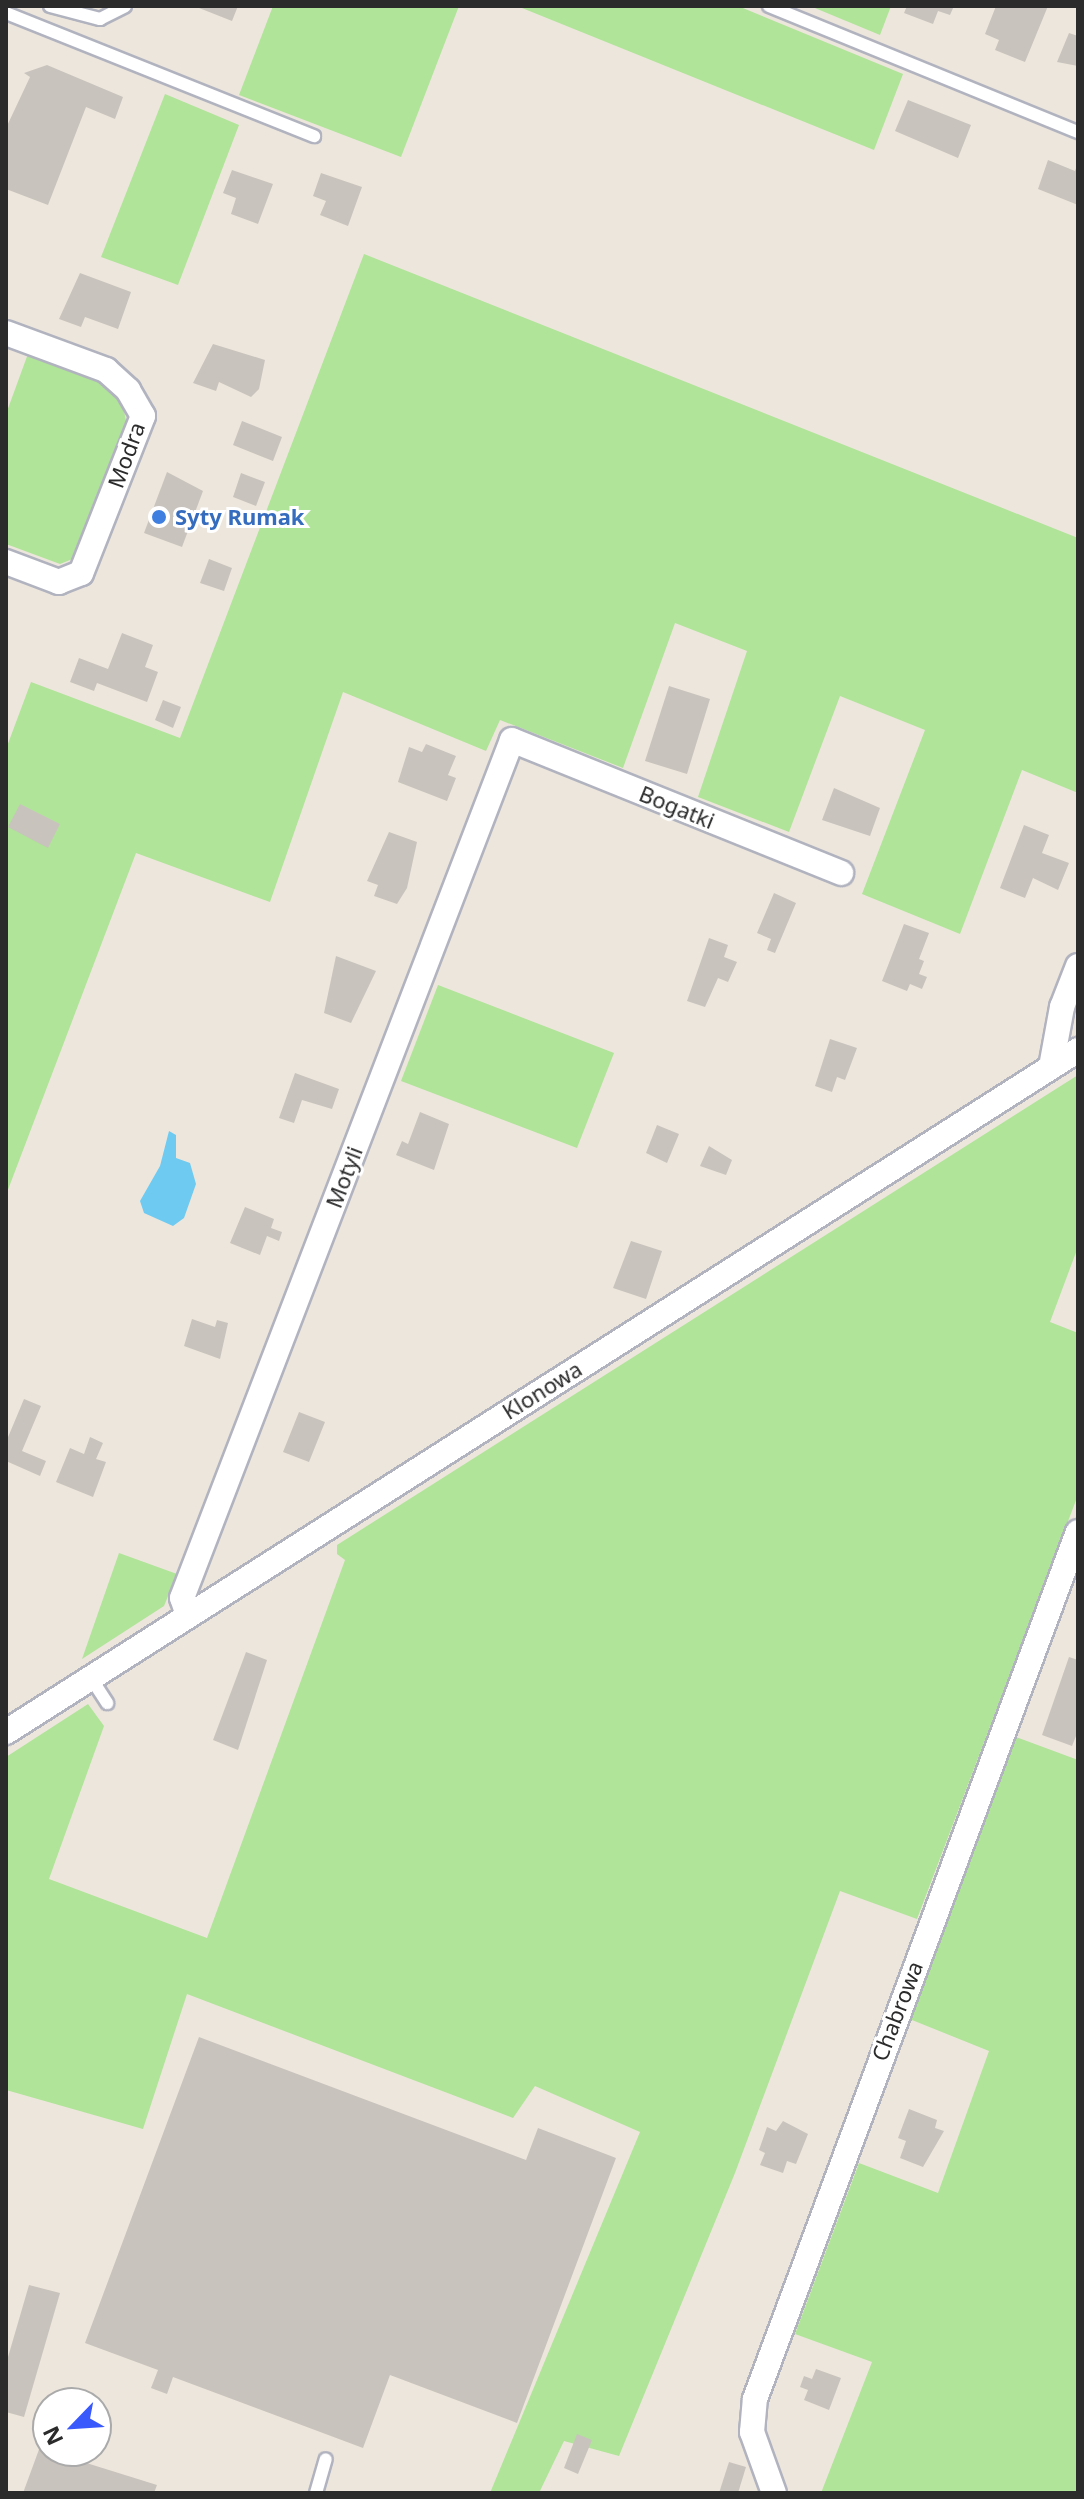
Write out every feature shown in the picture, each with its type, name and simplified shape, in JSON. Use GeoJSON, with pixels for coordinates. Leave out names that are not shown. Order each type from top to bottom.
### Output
{"type":"FeatureCollection","features":[{"type":"Feature","properties":{"kind":"street","name":"Modra"},"geometry":{"type":"LineString","coordinates":[[6,333],[106,370],[128,390],[143,416],[81,573],[59,582],[6,562]]}},
{"type":"Feature","properties":{"kind":"street","name":"Bogatki"},"geometry":{"type":"LineString","coordinates":[[512,740],[841,873]]}},
{"type":"Feature","properties":{"kind":"street","name":"Motyli"},"geometry":{"type":"LineString","coordinates":[[188,1615],[182,1598],[512,740]]}},
{"type":"Feature","properties":{"kind":"street"},"geometry":{"type":"LineString","coordinates":[[1051,1067],[1062,1007],[1078,966]]}},
{"type":"Feature","properties":{"kind":"street","name":"Klonowa"},"geometry":{"type":"LineString","coordinates":[[6,1732],[1078,1050]]}},
{"type":"Feature","properties":{"kind":"street","name":"Chabrowa"},"geometry":{"type":"LineString","coordinates":[[774,2493],[752,2432],[755,2399],[1078,1532]]}},
{"type":"Feature","properties":{"kind":"lane"},"geometry":{"type":"LineString","coordinates":[[50,6],[100,19],[125,6]]}},
{"type":"Feature","properties":{"kind":"lane"},"geometry":{"type":"LineString","coordinates":[[769,6],[1078,132]]}},
{"type":"Feature","properties":{"kind":"lane"},"geometry":{"type":"LineString","coordinates":[[6,13],[314,136]]}},
{"type":"Feature","properties":{"kind":"lane"},"geometry":{"type":"LineString","coordinates":[[91,1678],[107,1703]]}},
{"type":"Feature","properties":{"kind":"lane"},"geometry":{"type":"LineString","coordinates":[[316,2493],[326,2459]]}},
{"type":"Feature","properties":{"kind":"green space"},"geometry":{"type":"Polygon","coordinates":[[[273,6],[459,6],[401,157],[239,95],[273,6]]]}},
{"type":"Feature","properties":{"kind":"green space"},"geometry":{"type":"Polygon","coordinates":[[[517,6],[738,6],[903,74],[874,150],[517,6]]]}},
{"type":"Feature","properties":{"kind":"green space"},"geometry":{"type":"Polygon","coordinates":[[[810,6],[891,6],[880,35],[810,6]]]}},
{"type":"Feature","properties":{"kind":"green space"},"geometry":{"type":"Polygon","coordinates":[[[165,94],[239,125],[178,285],[101,257],[165,94]]]}},
{"type":"Feature","properties":{"kind":"green space"},"geometry":{"type":"Polygon","coordinates":[[[364,254],[1078,538],[1078,793],[1022,770],[960,934],[862,894],[925,730],[840,696],[789,832],[698,797],[747,651],[675,623],[623,768],[500,720],[486,751],[343,692],[270,902],[136,853],[6,1195],[6,749],[31,682],[180,738],[364,254]]]}},
{"type":"Feature","properties":{"kind":"green space"},"geometry":{"type":"Polygon","coordinates":[[[29,351],[103,379],[121,398],[128,429],[75,558],[60,564],[6,544],[6,414],[29,351]]]}},
{"type":"Feature","properties":{"kind":"green space"},"geometry":{"type":"Polygon","coordinates":[[[438,985],[614,1053],[577,1148],[401,1081],[438,985]]]}},
{"type":"Feature","properties":{"kind":"green space"},"geometry":{"type":"Polygon","coordinates":[[[1078,1075],[1078,1247],[1050,1322],[1078,1333],[1078,1495],[917,1919],[840,1891],[735,2173],[619,2456],[564,2441],[539,2493],[490,2493],[640,2132],[535,2086],[513,2118],[187,1994],[143,2129],[6,2090],[6,1757],[88,1704],[104,1726],[49,1879],[207,1938],[345,1560],[337,1554],[337,1545],[1078,1075]]]}},
{"type":"Feature","properties":{"kind":"green space"},"geometry":{"type":"Polygon","coordinates":[[[119,1553],[177,1574],[164,1606],[82,1659],[119,1553]]]}},
{"type":"Feature","properties":{"kind":"green space"},"geometry":{"type":"Polygon","coordinates":[[[1008,1734],[1078,1760],[1078,2493],[821,2493],[872,2362],[795,2334],[859,2163],[938,2193],[989,2051],[902,2016],[1008,1734]]]}},
{"type":"Feature","properties":{"kind":"water"},"geometry":{"type":"Polygon","coordinates":[[[169,1131],[176,1135],[176,1158],[190,1163],[196,1184],[184,1218],[173,1226],[144,1213],[140,1201],[160,1166],[169,1131]]]}},
{"type":"Feature","properties":{"kind":"building"},"geometry":{"type":"Polygon","coordinates":[[[194,6],[238,6],[232,21],[194,6]]]}},
{"type":"Feature","properties":{"kind":"building"},"geometry":{"type":"Polygon","coordinates":[[[907,6],[954,6],[950,15],[938,11],[933,24],[904,13],[907,6]]]}},
{"type":"Feature","properties":{"kind":"building"},"geometry":{"type":"Polygon","coordinates":[[[996,6],[1048,6],[1025,62],[995,50],[999,40],[985,34],[996,6]]]}},
{"type":"Feature","properties":{"kind":"building"},"geometry":{"type":"Polygon","coordinates":[[[1069,33],[1078,36],[1078,66],[1057,62],[1069,33]]]}},
{"type":"Feature","properties":{"kind":"building"},"geometry":{"type":"Polygon","coordinates":[[[47,65],[123,97],[115,119],[86,107],[48,205],[6,189],[6,128],[30,77],[24,73],[47,65]]]}},
{"type":"Feature","properties":{"kind":"building"},"geometry":{"type":"Polygon","coordinates":[[[908,100],[971,125],[958,158],[895,131],[908,100]]]}},
{"type":"Feature","properties":{"kind":"building"},"geometry":{"type":"Polygon","coordinates":[[[1048,160],[1075,171],[1078,163],[1078,205],[1038,189],[1048,160]]]}},
{"type":"Feature","properties":{"kind":"building"},"geometry":{"type":"Polygon","coordinates":[[[232,170],[273,184],[258,224],[231,214],[236,198],[223,193],[232,170]]]}},
{"type":"Feature","properties":{"kind":"building"},"geometry":{"type":"Polygon","coordinates":[[[321,173],[362,187],[348,226],[320,215],[326,201],[313,196],[321,173]]]}},
{"type":"Feature","properties":{"kind":"building"},"geometry":{"type":"Polygon","coordinates":[[[80,273],[131,292],[118,329],[85,317],[81,327],[59,319],[80,273]]]}},
{"type":"Feature","properties":{"kind":"building"},"geometry":{"type":"Polygon","coordinates":[[[213,344],[265,360],[259,389],[251,397],[219,382],[216,391],[193,383],[213,344]]]}},
{"type":"Feature","properties":{"kind":"building"},"geometry":{"type":"Polygon","coordinates":[[[242,421],[282,437],[273,461],[233,445],[242,421]]]}},
{"type":"Feature","properties":{"kind":"building"},"geometry":{"type":"Polygon","coordinates":[[[167,472],[203,491],[182,547],[144,533],[167,472]]]}},
{"type":"Feature","properties":{"kind":"building"},"geometry":{"type":"Polygon","coordinates":[[[241,473],[265,482],[256,506],[233,497],[241,473]]]}},
{"type":"Feature","properties":{"kind":"building"},"geometry":{"type":"Polygon","coordinates":[[[209,559],[232,568],[224,591],[200,583],[209,559]]]}},
{"type":"Feature","properties":{"kind":"building"},"geometry":{"type":"Polygon","coordinates":[[[122,633],[153,645],[145,667],[158,672],[147,702],[97,683],[94,691],[70,682],[79,658],[108,669],[122,633]]]}},
{"type":"Feature","properties":{"kind":"building"},"geometry":{"type":"Polygon","coordinates":[[[669,686],[710,699],[687,774],[645,761],[669,686]]]}},
{"type":"Feature","properties":{"kind":"building"},"geometry":{"type":"Polygon","coordinates":[[[163,700],[181,707],[173,728],[155,720],[163,700]]]}},
{"type":"Feature","properties":{"kind":"building"},"geometry":{"type":"Polygon","coordinates":[[[426,744],[456,756],[448,775],[456,778],[447,801],[398,782],[409,747],[422,752],[426,744]]]}},
{"type":"Feature","properties":{"kind":"building"},"geometry":{"type":"Polygon","coordinates":[[[834,788],[880,808],[870,836],[822,820],[834,788]]]}},
{"type":"Feature","properties":{"kind":"building"},"geometry":{"type":"Polygon","coordinates":[[[20,804],[60,824],[48,848],[8,827],[20,804]]]}},
{"type":"Feature","properties":{"kind":"building"},"geometry":{"type":"Polygon","coordinates":[[[1024,825],[1049,835],[1042,853],[1069,863],[1058,890],[1033,878],[1025,898],[1000,888],[1024,825]]]}},
{"type":"Feature","properties":{"kind":"building"},"geometry":{"type":"Polygon","coordinates":[[[389,832],[417,842],[407,888],[397,904],[374,896],[378,885],[367,881],[389,832]]]}},
{"type":"Feature","properties":{"kind":"building"},"geometry":{"type":"Polygon","coordinates":[[[774,893],[796,903],[775,953],[767,950],[771,939],[757,933],[774,893]]]}},
{"type":"Feature","properties":{"kind":"building"},"geometry":{"type":"Polygon","coordinates":[[[904,924],[929,933],[919,959],[924,961],[919,974],[927,977],[922,989],[910,984],[907,991],[882,981],[904,924]]]}},
{"type":"Feature","properties":{"kind":"building"},"geometry":{"type":"Polygon","coordinates":[[[709,938],[728,945],[724,957],[737,962],[728,982],[718,978],[705,1007],[687,1001],[709,938]]]}},
{"type":"Feature","properties":{"kind":"building"},"geometry":{"type":"Polygon","coordinates":[[[336,956],[376,971],[351,1023],[324,1013],[336,956]]]}},
{"type":"Feature","properties":{"kind":"building"},"geometry":{"type":"Polygon","coordinates":[[[830,1039],[857,1048],[845,1080],[837,1077],[832,1092],[815,1086],[830,1039]]]}},
{"type":"Feature","properties":{"kind":"building"},"geometry":{"type":"Polygon","coordinates":[[[295,1073],[339,1089],[332,1109],[302,1100],[294,1123],[279,1118],[295,1073]]]}},
{"type":"Feature","properties":{"kind":"building"},"geometry":{"type":"Polygon","coordinates":[[[420,1112],[449,1124],[434,1170],[396,1155],[402,1141],[408,1144],[420,1112]]]}},
{"type":"Feature","properties":{"kind":"building"},"geometry":{"type":"Polygon","coordinates":[[[657,1125],[679,1134],[667,1163],[646,1153],[657,1125]]]}},
{"type":"Feature","properties":{"kind":"building"},"geometry":{"type":"Polygon","coordinates":[[[709,1146],[732,1160],[726,1175],[700,1166],[709,1146]]]}},
{"type":"Feature","properties":{"kind":"building"},"geometry":{"type":"Polygon","coordinates":[[[245,1207],[274,1219],[271,1228],[282,1232],[279,1241],[267,1236],[260,1255],[230,1243],[245,1207]]]}},
{"type":"Feature","properties":{"kind":"building"},"geometry":{"type":"Polygon","coordinates":[[[631,1241],[662,1251],[646,1299],[613,1288],[631,1241]]]}},
{"type":"Feature","properties":{"kind":"building"},"geometry":{"type":"Polygon","coordinates":[[[192,1319],[215,1327],[217,1320],[228,1323],[220,1359],[184,1346],[192,1319]]]}},
{"type":"Feature","properties":{"kind":"building"},"geometry":{"type":"Polygon","coordinates":[[[24,1399],[41,1406],[22,1451],[46,1461],[40,1476],[6,1461],[6,1442],[24,1399]]]}},
{"type":"Feature","properties":{"kind":"building"},"geometry":{"type":"Polygon","coordinates":[[[299,1412],[325,1422],[309,1462],[283,1452],[299,1412]]]}},
{"type":"Feature","properties":{"kind":"building"},"geometry":{"type":"Polygon","coordinates":[[[90,1437],[103,1443],[96,1459],[106,1462],[93,1497],[56,1482],[70,1448],[84,1454],[90,1437]]]}},
{"type":"Feature","properties":{"kind":"building"},"geometry":{"type":"Polygon","coordinates":[[[246,1652],[267,1660],[238,1750],[213,1740],[246,1652]]]}},
{"type":"Feature","properties":{"kind":"building"},"geometry":{"type":"Polygon","coordinates":[[[1069,1657],[1078,1660],[1078,1731],[1072,1746],[1042,1735],[1069,1657]]]}},
{"type":"Feature","properties":{"kind":"building"},"geometry":{"type":"Polygon","coordinates":[[[199,2037],[526,2160],[538,2128],[616,2158],[517,2423],[390,2375],[363,2448],[173,2377],[167,2394],[151,2388],[158,2370],[85,2343],[199,2037]]]}},
{"type":"Feature","properties":{"kind":"building"},"geometry":{"type":"Polygon","coordinates":[[[909,2109],[937,2120],[935,2128],[944,2131],[923,2167],[900,2158],[906,2141],[898,2138],[909,2109]]]}},
{"type":"Feature","properties":{"kind":"building"},"geometry":{"type":"Polygon","coordinates":[[[783,2121],[808,2134],[796,2164],[787,2161],[783,2173],[760,2165],[765,2153],[759,2150],[767,2127],[776,2131],[783,2121]]]}},
{"type":"Feature","properties":{"kind":"building"},"geometry":{"type":"Polygon","coordinates":[[[29,2285],[60,2293],[24,2417],[6,2412],[6,2364],[29,2285]]]}},
{"type":"Feature","properties":{"kind":"building"},"geometry":{"type":"Polygon","coordinates":[[[816,2369],[841,2378],[829,2410],[804,2400],[808,2390],[800,2387],[804,2376],[812,2379],[816,2369]]]}},
{"type":"Feature","properties":{"kind":"building"},"geometry":{"type":"Polygon","coordinates":[[[577,2434],[592,2440],[578,2474],[564,2468],[577,2434]]]}},
{"type":"Feature","properties":{"kind":"building"},"geometry":{"type":"Polygon","coordinates":[[[729,2462],[746,2467],[738,2493],[719,2493],[729,2462]]]}},
{"type":"Feature","properties":{"kind":"building"},"geometry":{"type":"Polygon","coordinates":[[[33,2467],[99,2467],[157,2485],[154,2493],[23,2493],[33,2467]]]}},
{"type":"Feature","properties":{"kind":"place","name":"Syty Rumak"},"geometry":{"type":"Point","coordinates":[159,517]}}]}
